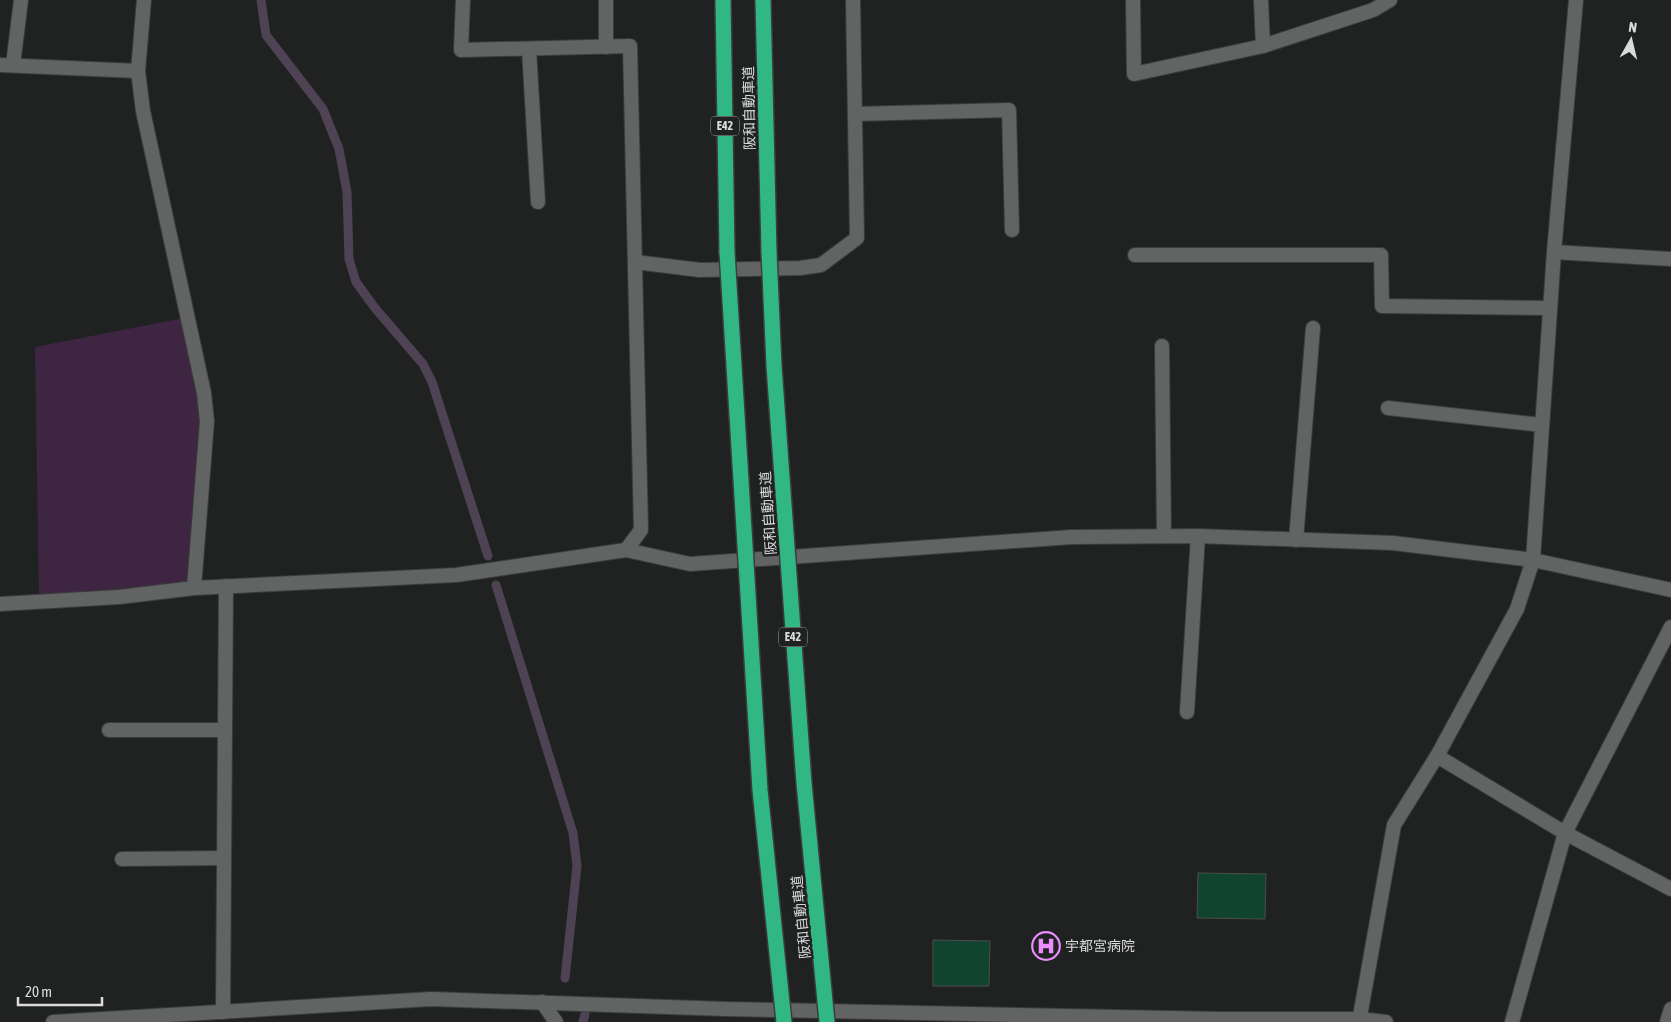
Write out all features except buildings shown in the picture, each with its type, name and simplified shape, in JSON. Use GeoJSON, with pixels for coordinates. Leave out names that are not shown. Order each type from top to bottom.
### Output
{"type":"FeatureCollection","features":[{"type":"Feature","properties":{"kind":"highway","name":"阪和自動車道"},"geometry":{"type":"LineString","coordinates":[[723,0],[727,252],[760,790],[784,1022]]}},
{"type":"Feature","properties":{"kind":"highway","name":"阪和自動車道"},"geometry":{"type":"LineString","coordinates":[[764,0],[768,252],[774,366],[804,783],[827,1022]]}},
{"type":"Feature","properties":{"kind":"street"},"geometry":{"type":"LineString","coordinates":[[21,0],[7,65],[138,71]]}},
{"type":"Feature","properties":{"kind":"street"},"geometry":{"type":"LineString","coordinates":[[144,0],[138,71],[145,121],[204,393],[207,421],[194,588]]}},
{"type":"Feature","properties":{"kind":"street"},"geometry":{"type":"LineString","coordinates":[[463,0],[461,50],[630,46],[641,530],[626,550]]}},
{"type":"Feature","properties":{"kind":"street"},"geometry":{"type":"LineString","coordinates":[[606,0],[606,47]]}},
{"type":"Feature","properties":{"kind":"street"},"geometry":{"type":"LineString","coordinates":[[635,262],[700,270],[800,268],[822,265],[857,238],[853,0]]}},
{"type":"Feature","properties":{"kind":"street"},"geometry":{"type":"LineString","coordinates":[[1133,0],[1134,74],[1263,46],[1373,10],[1390,0]]}},
{"type":"Feature","properties":{"kind":"street"},"geometry":{"type":"LineString","coordinates":[[1261,0],[1263,46]]}},
{"type":"Feature","properties":{"kind":"street"},"geometry":{"type":"LineString","coordinates":[[1359,1021],[1394,824],[1436,756],[1517,609],[1533,560],[1554,252],[1576,0]]}},
{"type":"Feature","properties":{"kind":"street"},"geometry":{"type":"LineString","coordinates":[[529,49],[538,202]]}},
{"type":"Feature","properties":{"kind":"street"},"geometry":{"type":"LineString","coordinates":[[855,114],[1009,110],[1012,230]]}},
{"type":"Feature","properties":{"kind":"street"},"geometry":{"type":"LineString","coordinates":[[1554,252],[1671,259]]}},
{"type":"Feature","properties":{"kind":"street"},"geometry":{"type":"LineString","coordinates":[[1135,255],[1381,255],[1382,306],[1550,308]]}},
{"type":"Feature","properties":{"kind":"street"},"geometry":{"type":"LineString","coordinates":[[1296,540],[1314,328]]}},
{"type":"Feature","properties":{"kind":"street"},"geometry":{"type":"LineString","coordinates":[[1162,346],[1164,536]]}},
{"type":"Feature","properties":{"kind":"street"},"geometry":{"type":"LineString","coordinates":[[1388,408],[1542,425]]}},
{"type":"Feature","properties":{"kind":"street"},"geometry":{"type":"LineString","coordinates":[[0,604],[119,597],[194,588],[456,575],[626,550],[690,564],[1072,537],[1164,536],[1393,543],[1533,560],[1671,590]]}},
{"type":"Feature","properties":{"kind":"street"},"geometry":{"type":"LineString","coordinates":[[1187,712],[1198,536]]}},
{"type":"Feature","properties":{"kind":"street"},"geometry":{"type":"LineString","coordinates":[[223,1012],[226,586]]}},
{"type":"Feature","properties":{"kind":"street"},"geometry":{"type":"LineString","coordinates":[[1512,1022],[1565,833],[1671,627]]}},
{"type":"Feature","properties":{"kind":"street"},"geometry":{"type":"LineString","coordinates":[[109,730],[225,730]]}},
{"type":"Feature","properties":{"kind":"street"},"geometry":{"type":"LineString","coordinates":[[1436,756],[1565,833],[1671,889]]}},
{"type":"Feature","properties":{"kind":"street"},"geometry":{"type":"LineString","coordinates":[[122,859],[224,858]]}},
{"type":"Feature","properties":{"kind":"street"},"geometry":{"type":"LineString","coordinates":[[53,1022],[189,1018],[223,1012],[431,999],[955,1018],[1386,1022]]}},
{"type":"Feature","properties":{"kind":"street"},"geometry":{"type":"LineString","coordinates":[[542,1002],[556,1022]]}},
{"type":"Feature","properties":{"kind":"street"},"geometry":{"type":"LineString","coordinates":[[1668,1022],[1671,1009]]}},
{"type":"Feature","properties":{"kind":"shaded area"},"geometry":{"type":"Polygon","coordinates":[[[184,318],[202,403],[191,584],[39,596],[35,347],[184,318]]]}},
{"type":"Feature","properties":{"kind":"waterway"},"geometry":{"type":"LineString","coordinates":[[261,0],[266,35],[323,109],[339,149],[347,192],[349,259],[356,282],[375,308],[423,364],[432,382],[488,556]]}},
{"type":"Feature","properties":{"kind":"waterway"},"geometry":{"type":"LineString","coordinates":[[496,585],[573,833],[577,866],[565,978]]}},
{"type":"Feature","properties":{"kind":"waterway"},"geometry":{"type":"LineString","coordinates":[[583,1022],[585,1014]]}},
{"type":"Feature","properties":{"kind":"place","name":"宇都宮病院"},"geometry":{"type":"Point","coordinates":[1046,946]}}]}
